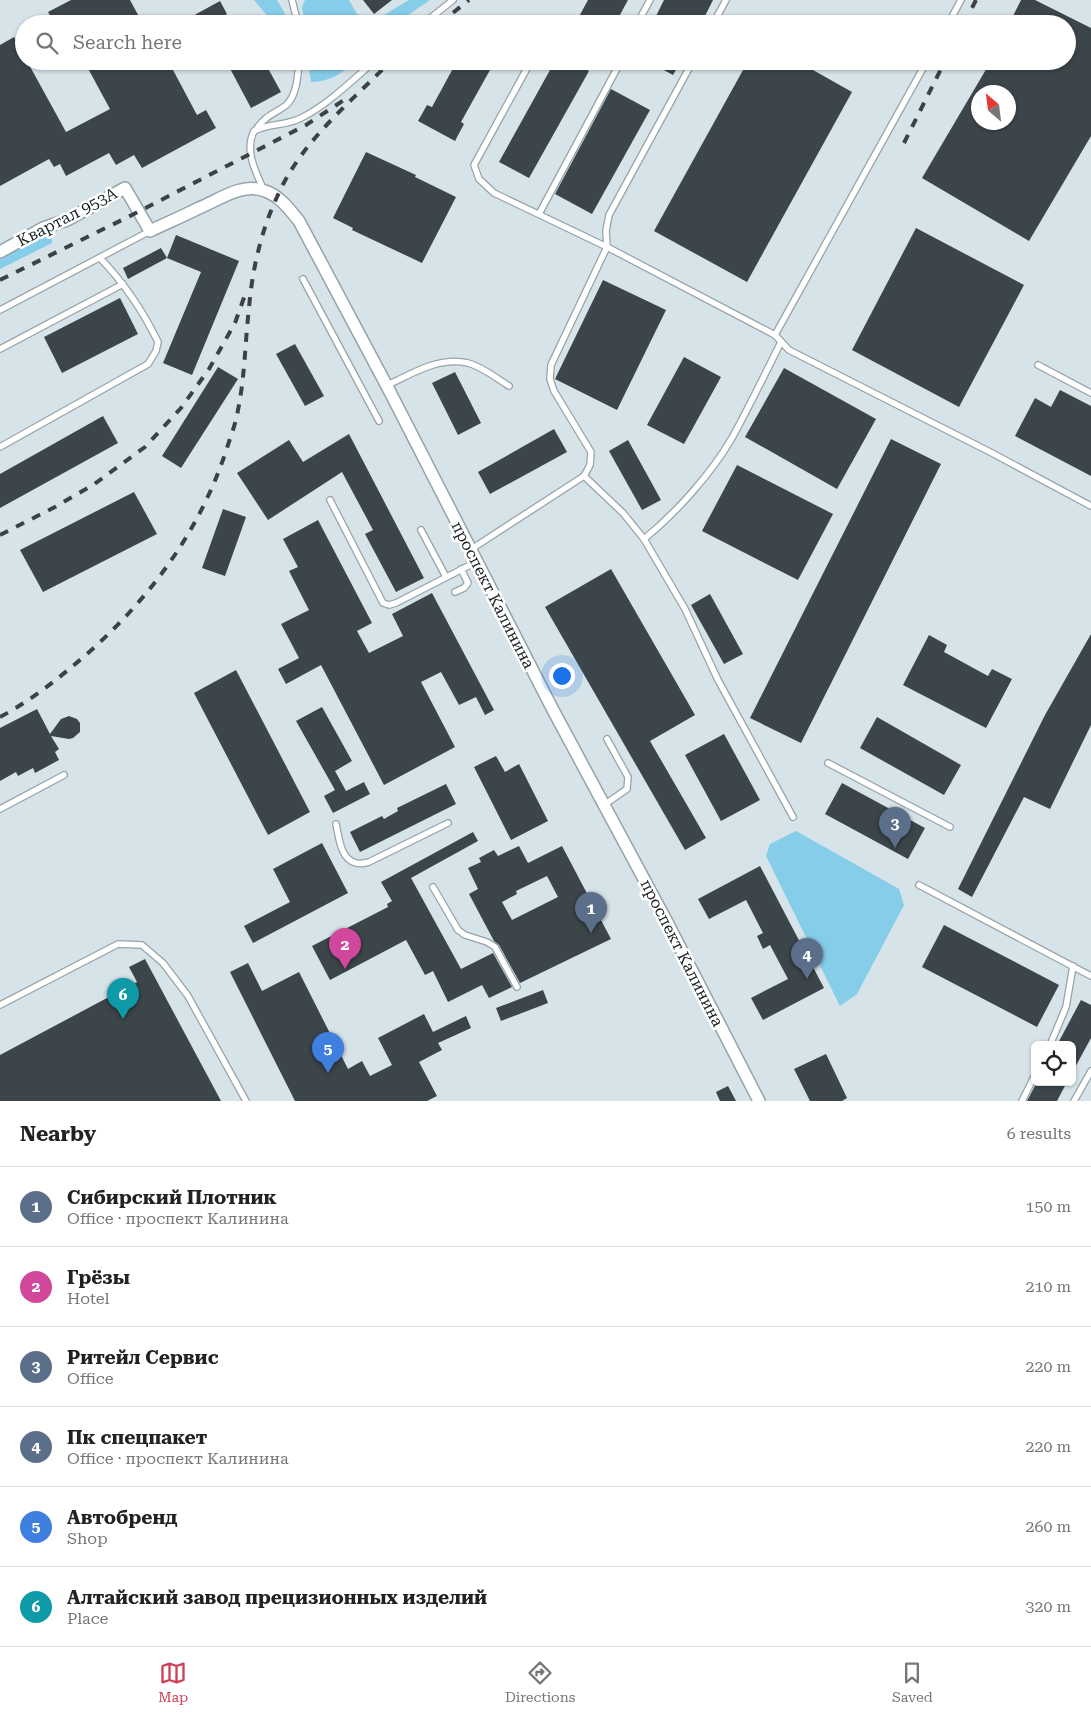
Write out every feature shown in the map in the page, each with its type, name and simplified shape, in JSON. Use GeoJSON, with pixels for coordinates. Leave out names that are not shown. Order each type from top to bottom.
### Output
{"type":"FeatureCollection","features":[{"type":"Feature","properties":{"kind":"street","name":"Квартал 953А"},"geometry":{"type":"LineString","coordinates":[[0,252],[44,228],[67,220],[125,188],[150,231]]}},
{"type":"Feature","properties":{"kind":"street","name":"проспект Калинина"},"geometry":{"type":"LineString","coordinates":[[150,231],[232,193],[252,189],[264,191],[277,197],[299,221],[759,1101]]}},
{"type":"Feature","properties":{"kind":"lane"},"geometry":{"type":"LineString","coordinates":[[292,0],[296,15]]}},
{"type":"Feature","properties":{"kind":"lane"},"geometry":{"type":"LineString","coordinates":[[434,15],[453,0]]}},
{"type":"Feature","properties":{"kind":"lane"},"geometry":{"type":"LineString","coordinates":[[642,15],[650,0]]}},
{"type":"Feature","properties":{"kind":"lane"},"geometry":{"type":"LineString","coordinates":[[718,15],[726,0]]}},
{"type":"Feature","properties":{"kind":"lane"},"geometry":{"type":"LineString","coordinates":[[953,15],[961,0]]}},
{"type":"Feature","properties":{"kind":"lane"},"geometry":{"type":"LineString","coordinates":[[264,191],[255,172],[250,154],[250,141],[254,131],[264,119],[289,101],[298,70]]}},
{"type":"Feature","properties":{"kind":"lane"},"geometry":{"type":"LineString","coordinates":[[254,131],[267,125],[287,124],[301,118],[320,106],[364,70]]}},
{"type":"Feature","properties":{"kind":"lane"},"geometry":{"type":"LineString","coordinates":[[526,70],[474,165],[479,179],[494,193],[607,247],[775,335],[789,350],[992,453],[1091,506]]}},
{"type":"Feature","properties":{"kind":"lane"},"geometry":{"type":"LineString","coordinates":[[539,214],[616,70]]}},
{"type":"Feature","properties":{"kind":"lane"},"geometry":{"type":"LineString","coordinates":[[470,550],[584,476],[590,465],[591,452],[554,391],[550,379],[550,365],[607,247],[606,231],[609,215],[688,70]]}},
{"type":"Feature","properties":{"kind":"lane"},"geometry":{"type":"LineString","coordinates":[[775,335],[922,70]]}},
{"type":"Feature","properties":{"kind":"lane"},"geometry":{"type":"LineString","coordinates":[[0,310],[150,231]]}},
{"type":"Feature","properties":{"kind":"lane"},"geometry":{"type":"LineString","coordinates":[[0,447],[148,364],[156,351],[158,342],[147,319],[123,284],[100,258]]}},
{"type":"Feature","properties":{"kind":"lane"},"geometry":{"type":"LineString","coordinates":[[303,279],[379,420]]}},
{"type":"Feature","properties":{"kind":"lane"},"geometry":{"type":"LineString","coordinates":[[0,349],[123,284]]}},
{"type":"Feature","properties":{"kind":"lane"},"geometry":{"type":"LineString","coordinates":[[644,539],[676,510],[731,440],[781,342]]}},
{"type":"Feature","properties":{"kind":"lane"},"geometry":{"type":"LineString","coordinates":[[386,386],[426,368],[440,363],[455,361],[469,363],[482,369],[509,386]]}},
{"type":"Feature","properties":{"kind":"lane"},"geometry":{"type":"LineString","coordinates":[[1038,365],[1091,393]]}},
{"type":"Feature","properties":{"kind":"lane"},"geometry":{"type":"LineString","coordinates":[[584,476],[623,514],[644,539],[685,609],[718,680],[793,817]]}},
{"type":"Feature","properties":{"kind":"lane"},"geometry":{"type":"LineString","coordinates":[[330,500],[383,603],[389,605],[396,603],[476,562]]}},
{"type":"Feature","properties":{"kind":"lane"},"geometry":{"type":"LineString","coordinates":[[421,530],[446,577]]}},
{"type":"Feature","properties":{"kind":"lane"},"geometry":{"type":"LineString","coordinates":[[455,592],[464,588],[468,583],[461,570]]}},
{"type":"Feature","properties":{"kind":"lane"},"geometry":{"type":"LineString","coordinates":[[604,805],[627,789],[628,777],[607,739]]}},
{"type":"Feature","properties":{"kind":"lane"},"geometry":{"type":"LineString","coordinates":[[828,764],[950,827]]}},
{"type":"Feature","properties":{"kind":"lane"},"geometry":{"type":"LineString","coordinates":[[0,808],[64,774]]}},
{"type":"Feature","properties":{"kind":"lane"},"geometry":{"type":"LineString","coordinates":[[336,824],[340,845],[347,858],[356,864],[369,862],[448,823]]}},
{"type":"Feature","properties":{"kind":"lane"},"geometry":{"type":"LineString","coordinates":[[919,885],[1091,976]]}},
{"type":"Feature","properties":{"kind":"lane"},"geometry":{"type":"LineString","coordinates":[[433,887],[458,930],[465,935],[487,942],[495,947],[517,987]]}},
{"type":"Feature","properties":{"kind":"lane"},"geometry":{"type":"LineString","coordinates":[[0,1005],[118,944],[142,945],[163,962],[188,996],[246,1101]]}},
{"type":"Feature","properties":{"kind":"lane"},"geometry":{"type":"LineString","coordinates":[[1052,1041],[1066,1007],[1073,966]]}},
{"type":"Feature","properties":{"kind":"lane"},"geometry":{"type":"LineString","coordinates":[[1074,1101],[1091,1070]]}},
{"type":"Feature","properties":{"kind":"lane"},"geometry":{"type":"LineString","coordinates":[[1022,1101],[1031,1083]]}},
{"type":"Feature","properties":{"kind":"shaded area"},"geometry":{"type":"Polygon","coordinates":[[[254,0],[277,0],[286,15],[266,15],[254,0]]]}},
{"type":"Feature","properties":{"kind":"shaded area"},"geometry":{"type":"Polygon","coordinates":[[[305,0],[349,0],[357,14],[361,15],[303,15],[302,7],[305,0]]]}},
{"type":"Feature","properties":{"kind":"shaded area"},"geometry":{"type":"Polygon","coordinates":[[[409,0],[430,0],[408,15],[384,15],[409,0]]]}},
{"type":"Feature","properties":{"kind":"shaded area"},"geometry":{"type":"Polygon","coordinates":[[[309,70],[345,70],[323,81],[311,82],[309,70]]]}},
{"type":"Feature","properties":{"kind":"shaded area"},"geometry":{"type":"Polygon","coordinates":[[[52,237],[52,243],[0,269],[0,257],[36,238],[52,237]]]}},
{"type":"Feature","properties":{"kind":"shaded area"},"geometry":{"type":"Polygon","coordinates":[[[796,831],[899,889],[904,905],[857,994],[840,1006],[766,856],[770,844],[796,831]]]}},
{"type":"Feature","properties":{"kind":"building"},"geometry":{"type":"Polygon","coordinates":[[[71,0],[130,0],[138,15],[50,15],[48,12],[71,0]]]}},
{"type":"Feature","properties":{"kind":"building"},"geometry":{"type":"Polygon","coordinates":[[[363,0],[392,0],[374,14],[363,0]]]}},
{"type":"Feature","properties":{"kind":"building"},"geometry":{"type":"Polygon","coordinates":[[[588,0],[628,0],[620,15],[580,15],[588,0]]]}},
{"type":"Feature","properties":{"kind":"building"},"geometry":{"type":"Polygon","coordinates":[[[664,0],[713,0],[706,15],[656,15],[664,0]]]}},
{"type":"Feature","properties":{"kind":"building"},"geometry":{"type":"Polygon","coordinates":[[[1021,0],[1035,0],[1065,15],[1014,15],[1021,0]]]}},
{"type":"Feature","properties":{"kind":"building"},"geometry":{"type":"Polygon","coordinates":[[[220,1],[227,14],[225,15],[194,15],[220,1]]]}},
{"type":"Feature","properties":{"kind":"building"},"geometry":{"type":"Polygon","coordinates":[[[1076,20],[1091,28],[1091,136],[1029,241],[922,178],[971,95],[971,130],[1016,130],[1016,85],[977,85],[986,70],[1076,70],[1076,20]]]}},
{"type":"Feature","properties":{"kind":"building"},"geometry":{"type":"Polygon","coordinates":[[[14,37],[15,70],[32,70],[66,132],[110,109],[89,70],[173,70],[197,115],[206,110],[216,128],[142,168],[134,155],[116,165],[109,153],[66,176],[60,164],[54,167],[49,159],[0,186],[0,45],[14,37]]]}},
{"type":"Feature","properties":{"kind":"building"},"geometry":{"type":"Polygon","coordinates":[[[231,70],[269,70],[281,92],[251,108],[231,70]]]}},
{"type":"Feature","properties":{"kind":"building"},"geometry":{"type":"Polygon","coordinates":[[[452,70],[490,70],[461,122],[464,124],[455,141],[418,121],[427,105],[432,107],[452,70]]]}},
{"type":"Feature","properties":{"kind":"building"},"geometry":{"type":"Polygon","coordinates":[[[550,70],[589,71],[529,178],[499,162],[550,70]]]}},
{"type":"Feature","properties":{"kind":"building"},"geometry":{"type":"Polygon","coordinates":[[[664,70],[676,70],[673,75],[664,70]]]}},
{"type":"Feature","properties":{"kind":"building"},"geometry":{"type":"Polygon","coordinates":[[[743,70],[813,70],[852,92],[747,282],[654,231],[743,70]]]}},
{"type":"Feature","properties":{"kind":"building"},"geometry":{"type":"Polygon","coordinates":[[[611,89],[650,110],[592,214],[555,194],[611,89]]]}},
{"type":"Feature","properties":{"kind":"building"},"geometry":{"type":"Polygon","coordinates":[[[366,152],[416,175],[415,177],[456,197],[422,263],[352,230],[353,228],[333,218],[366,152]]]}},
{"type":"Feature","properties":{"kind":"building"},"geometry":{"type":"Polygon","coordinates":[[[916,228],[1024,285],[959,407],[852,350],[916,228]]]}},
{"type":"Feature","properties":{"kind":"building"},"geometry":{"type":"Polygon","coordinates":[[[176,235],[239,261],[192,375],[163,363],[201,272],[167,258],[176,235]]]}},
{"type":"Feature","properties":{"kind":"building"},"geometry":{"type":"Polygon","coordinates":[[[161,248],[167,258],[128,279],[123,268],[161,248]]]}},
{"type":"Feature","properties":{"kind":"building"},"geometry":{"type":"Polygon","coordinates":[[[603,280],[666,310],[617,410],[555,379],[603,280]]]}},
{"type":"Feature","properties":{"kind":"building"},"geometry":{"type":"Polygon","coordinates":[[[120,298],[138,334],[62,373],[44,337],[120,298]]]}},
{"type":"Feature","properties":{"kind":"building"},"geometry":{"type":"Polygon","coordinates":[[[295,344],[324,396],[305,406],[276,354],[295,344]]]}},
{"type":"Feature","properties":{"kind":"building"},"geometry":{"type":"Polygon","coordinates":[[[684,357],[721,377],[684,444],[647,425],[684,357]]]}},
{"type":"Feature","properties":{"kind":"building"},"geometry":{"type":"Polygon","coordinates":[[[218,367],[238,379],[181,468],[162,456],[218,367]]]}},
{"type":"Feature","properties":{"kind":"building"},"geometry":{"type":"Polygon","coordinates":[[[784,368],[876,419],[837,489],[745,437],[784,368]]]}},
{"type":"Feature","properties":{"kind":"building"},"geometry":{"type":"Polygon","coordinates":[[[455,372],[481,423],[458,435],[432,383],[455,372]]]}},
{"type":"Feature","properties":{"kind":"building"},"geometry":{"type":"Polygon","coordinates":[[[1060,390],[1091,406],[1091,476],[1015,436],[1035,398],[1051,407],[1060,390]]]}},
{"type":"Feature","properties":{"kind":"building"},"geometry":{"type":"Polygon","coordinates":[[[103,416],[118,443],[0,508],[0,474],[103,416]]]}},
{"type":"Feature","properties":{"kind":"building"},"geometry":{"type":"Polygon","coordinates":[[[554,429],[567,452],[490,494],[478,472],[554,429]]]}},
{"type":"Feature","properties":{"kind":"building"},"geometry":{"type":"Polygon","coordinates":[[[349,434],[424,578],[396,592],[365,534],[373,530],[342,472],[268,520],[237,473],[289,440],[303,462],[349,434]]]}},
{"type":"Feature","properties":{"kind":"building"},"geometry":{"type":"Polygon","coordinates":[[[891,439],[941,464],[801,743],[750,718],[891,439]]]}},
{"type":"Feature","properties":{"kind":"building"},"geometry":{"type":"Polygon","coordinates":[[[628,440],[661,500],[642,510],[609,451],[628,440]]]}},
{"type":"Feature","properties":{"kind":"building"},"geometry":{"type":"Polygon","coordinates":[[[737,465],[833,514],[798,580],[702,531],[737,465]]]}},
{"type":"Feature","properties":{"kind":"building"},"geometry":{"type":"Polygon","coordinates":[[[134,492],[157,534],[43,592],[20,550],[134,492]]]}},
{"type":"Feature","properties":{"kind":"building"},"geometry":{"type":"Polygon","coordinates":[[[223,509],[246,517],[225,576],[202,568],[223,509]]]}},
{"type":"Feature","properties":{"kind":"building"},"geometry":{"type":"Polygon","coordinates":[[[318,520],[372,623],[357,631],[369,653],[403,636],[392,614],[432,593],[494,710],[485,715],[476,697],[459,705],[441,672],[421,682],[455,747],[384,785],[321,665],[286,684],[278,669],[299,658],[281,624],[309,610],[289,571],[298,567],[283,539],[318,520]]]}},
{"type":"Feature","properties":{"kind":"building"},"geometry":{"type":"Polygon","coordinates":[[[611,569],[695,715],[650,741],[706,838],[685,850],[545,607],[611,569]]]}},
{"type":"Feature","properties":{"kind":"building"},"geometry":{"type":"Polygon","coordinates":[[[710,594],[743,654],[724,664],[691,605],[710,594]]]}},
{"type":"Feature","properties":{"kind":"building"},"geometry":{"type":"Polygon","coordinates":[[[1091,634],[1091,725],[1050,809],[1024,797],[972,897],[958,889],[1045,715],[1091,634]]]}},
{"type":"Feature","properties":{"kind":"building"},"geometry":{"type":"Polygon","coordinates":[[[929,635],[947,645],[944,652],[988,676],[992,669],[1012,679],[986,728],[903,685],[929,635]]]}},
{"type":"Feature","properties":{"kind":"building"},"geometry":{"type":"Polygon","coordinates":[[[236,670],[310,812],[268,835],[194,693],[236,670]]]}},
{"type":"Feature","properties":{"kind":"building"},"geometry":{"type":"Polygon","coordinates":[[[322,707],[352,761],[335,771],[346,791],[364,782],[370,794],[333,813],[324,796],[335,790],[296,721],[322,707]]]}},
{"type":"Feature","properties":{"kind":"building"},"geometry":{"type":"Polygon","coordinates":[[[37,709],[50,734],[61,719],[69,716],[77,719],[80,723],[80,732],[69,739],[51,736],[59,749],[55,752],[59,760],[35,773],[33,768],[18,776],[16,772],[0,781],[0,728],[37,709]]]}},
{"type":"Feature","properties":{"kind":"building"},"geometry":{"type":"Polygon","coordinates":[[[877,717],[961,765],[944,795],[860,748],[877,717]]]}},
{"type":"Feature","properties":{"kind":"building"},"geometry":{"type":"Polygon","coordinates":[[[724,734],[760,800],[721,821],[685,755],[724,734]]]}},
{"type":"Feature","properties":{"kind":"building"},"geometry":{"type":"Polygon","coordinates":[[[496,756],[505,772],[519,764],[548,821],[511,840],[474,767],[496,756]]]}},
{"type":"Feature","properties":{"kind":"building"},"geometry":{"type":"Polygon","coordinates":[[[842,783],[925,828],[908,859],[825,814],[842,783]]]}},
{"type":"Feature","properties":{"kind":"building"},"geometry":{"type":"Polygon","coordinates":[[[446,784],[456,804],[360,852],[350,832],[382,816],[384,819],[398,811],[397,808],[446,784]]]}},
{"type":"Feature","properties":{"kind":"building"},"geometry":{"type":"Polygon","coordinates":[[[473,832],[478,841],[411,878],[461,969],[493,953],[512,987],[489,998],[482,985],[448,1002],[433,971],[425,975],[406,940],[330,980],[312,946],[388,907],[387,904],[392,901],[381,882],[473,832]]]}},
{"type":"Feature","properties":{"kind":"building"},"geometry":{"type":"Polygon","coordinates":[[[322,843],[348,893],[253,943],[244,926],[290,902],[273,869],[322,843]]]}},
{"type":"Feature","properties":{"kind":"building"},"geometry":{"type":"Polygon","coordinates":[[[519,846],[528,863],[562,846],[611,939],[520,983],[499,945],[494,941],[469,894],[478,889],[468,868],[481,862],[479,858],[494,850],[498,856],[519,846]],[[547,876],[516,891],[517,894],[502,902],[512,920],[558,897],[547,876]]]}},
{"type":"Feature","properties":{"kind":"building"},"geometry":{"type":"Polygon","coordinates":[[[760,866],[824,988],[763,1020],[751,998],[788,979],[770,945],[763,949],[757,936],[763,933],[746,900],[709,919],[698,899],[760,866]]]}},
{"type":"Feature","properties":{"kind":"building"},"geometry":{"type":"Polygon","coordinates":[[[944,925],[1059,985],[1037,1027],[922,967],[944,925]]]}},
{"type":"Feature","properties":{"kind":"building"},"geometry":{"type":"Polygon","coordinates":[[[145,959],[221,1101],[0,1101],[0,1055],[137,982],[129,967],[145,959]]]}},
{"type":"Feature","properties":{"kind":"building"},"geometry":{"type":"Polygon","coordinates":[[[248,963],[262,991],[299,972],[348,1069],[362,1061],[370,1076],[392,1065],[378,1038],[424,1014],[433,1032],[466,1016],[471,1028],[438,1043],[442,1050],[419,1062],[437,1096],[427,1101],[295,1101],[230,972],[248,963]]]}},
{"type":"Feature","properties":{"kind":"building"},"geometry":{"type":"Polygon","coordinates":[[[543,990],[548,1003],[501,1021],[496,1008],[543,990]]]}},
{"type":"Feature","properties":{"kind":"building"},"geometry":{"type":"Polygon","coordinates":[[[1081,1000],[1091,1005],[1091,1038],[1076,1066],[1076,1041],[1059,1041],[1081,1000]]]}},
{"type":"Feature","properties":{"kind":"building"},"geometry":{"type":"Polygon","coordinates":[[[826,1054],[847,1098],[842,1101],[810,1101],[794,1069],[826,1054]]]}},
{"type":"Feature","properties":{"kind":"building"},"geometry":{"type":"Polygon","coordinates":[[[728,1086],[736,1101],[720,1101],[716,1092],[728,1086]]]}},
{"type":"Feature","properties":{"kind":"building"},"geometry":{"type":"Polygon","coordinates":[[[1035,1086],[1065,1086],[1057,1101],[1027,1101],[1035,1086]]]}},
{"type":"Feature","properties":{"kind":"railway"},"geometry":{"type":"LineString","coordinates":[[450,15],[469,0]]}},
{"type":"Feature","properties":{"kind":"railway"},"geometry":{"type":"LineString","coordinates":[[968,15],[976,0]]}},
{"type":"Feature","properties":{"kind":"railway"},"geometry":{"type":"LineString","coordinates":[[0,717],[56,680],[110,632],[152,586],[188,535],[216,478],[236,420],[242,384],[252,280],[258,251],[271,210],[287,178],[311,143],[339,112],[382,70]]}},
{"type":"Feature","properties":{"kind":"railway"},"geometry":{"type":"LineString","coordinates":[[904,143],[940,70]]}},
{"type":"Feature","properties":{"kind":"railway"},"geometry":{"type":"LineString","coordinates":[[0,280],[132,215],[306,125],[347,98]]}},
{"type":"Feature","properties":{"kind":"railway"},"geometry":{"type":"LineString","coordinates":[[0,535],[93,485],[145,447],[181,408],[209,369],[235,323],[246,292]]}},
{"type":"Feature","properties":{"kind":"place","name":"Ритейл Сервис"},"geometry":{"type":"Point","coordinates":[895,848]}},
{"type":"Feature","properties":{"kind":"place","name":"Сибирский Плотник"},"geometry":{"type":"Point","coordinates":[591,933]}},
{"type":"Feature","properties":{"kind":"place","name":"Грёзы"},"geometry":{"type":"Point","coordinates":[345,969]}},
{"type":"Feature","properties":{"kind":"place","name":"Пк спецпакет"},"geometry":{"type":"Point","coordinates":[807,979]}},
{"type":"Feature","properties":{"kind":"place","name":"Алтайский завод прецизионных изделий"},"geometry":{"type":"Point","coordinates":[123,1019]}},
{"type":"Feature","properties":{"kind":"place","name":"Автобренд"},"geometry":{"type":"Point","coordinates":[328,1073]}}]}
